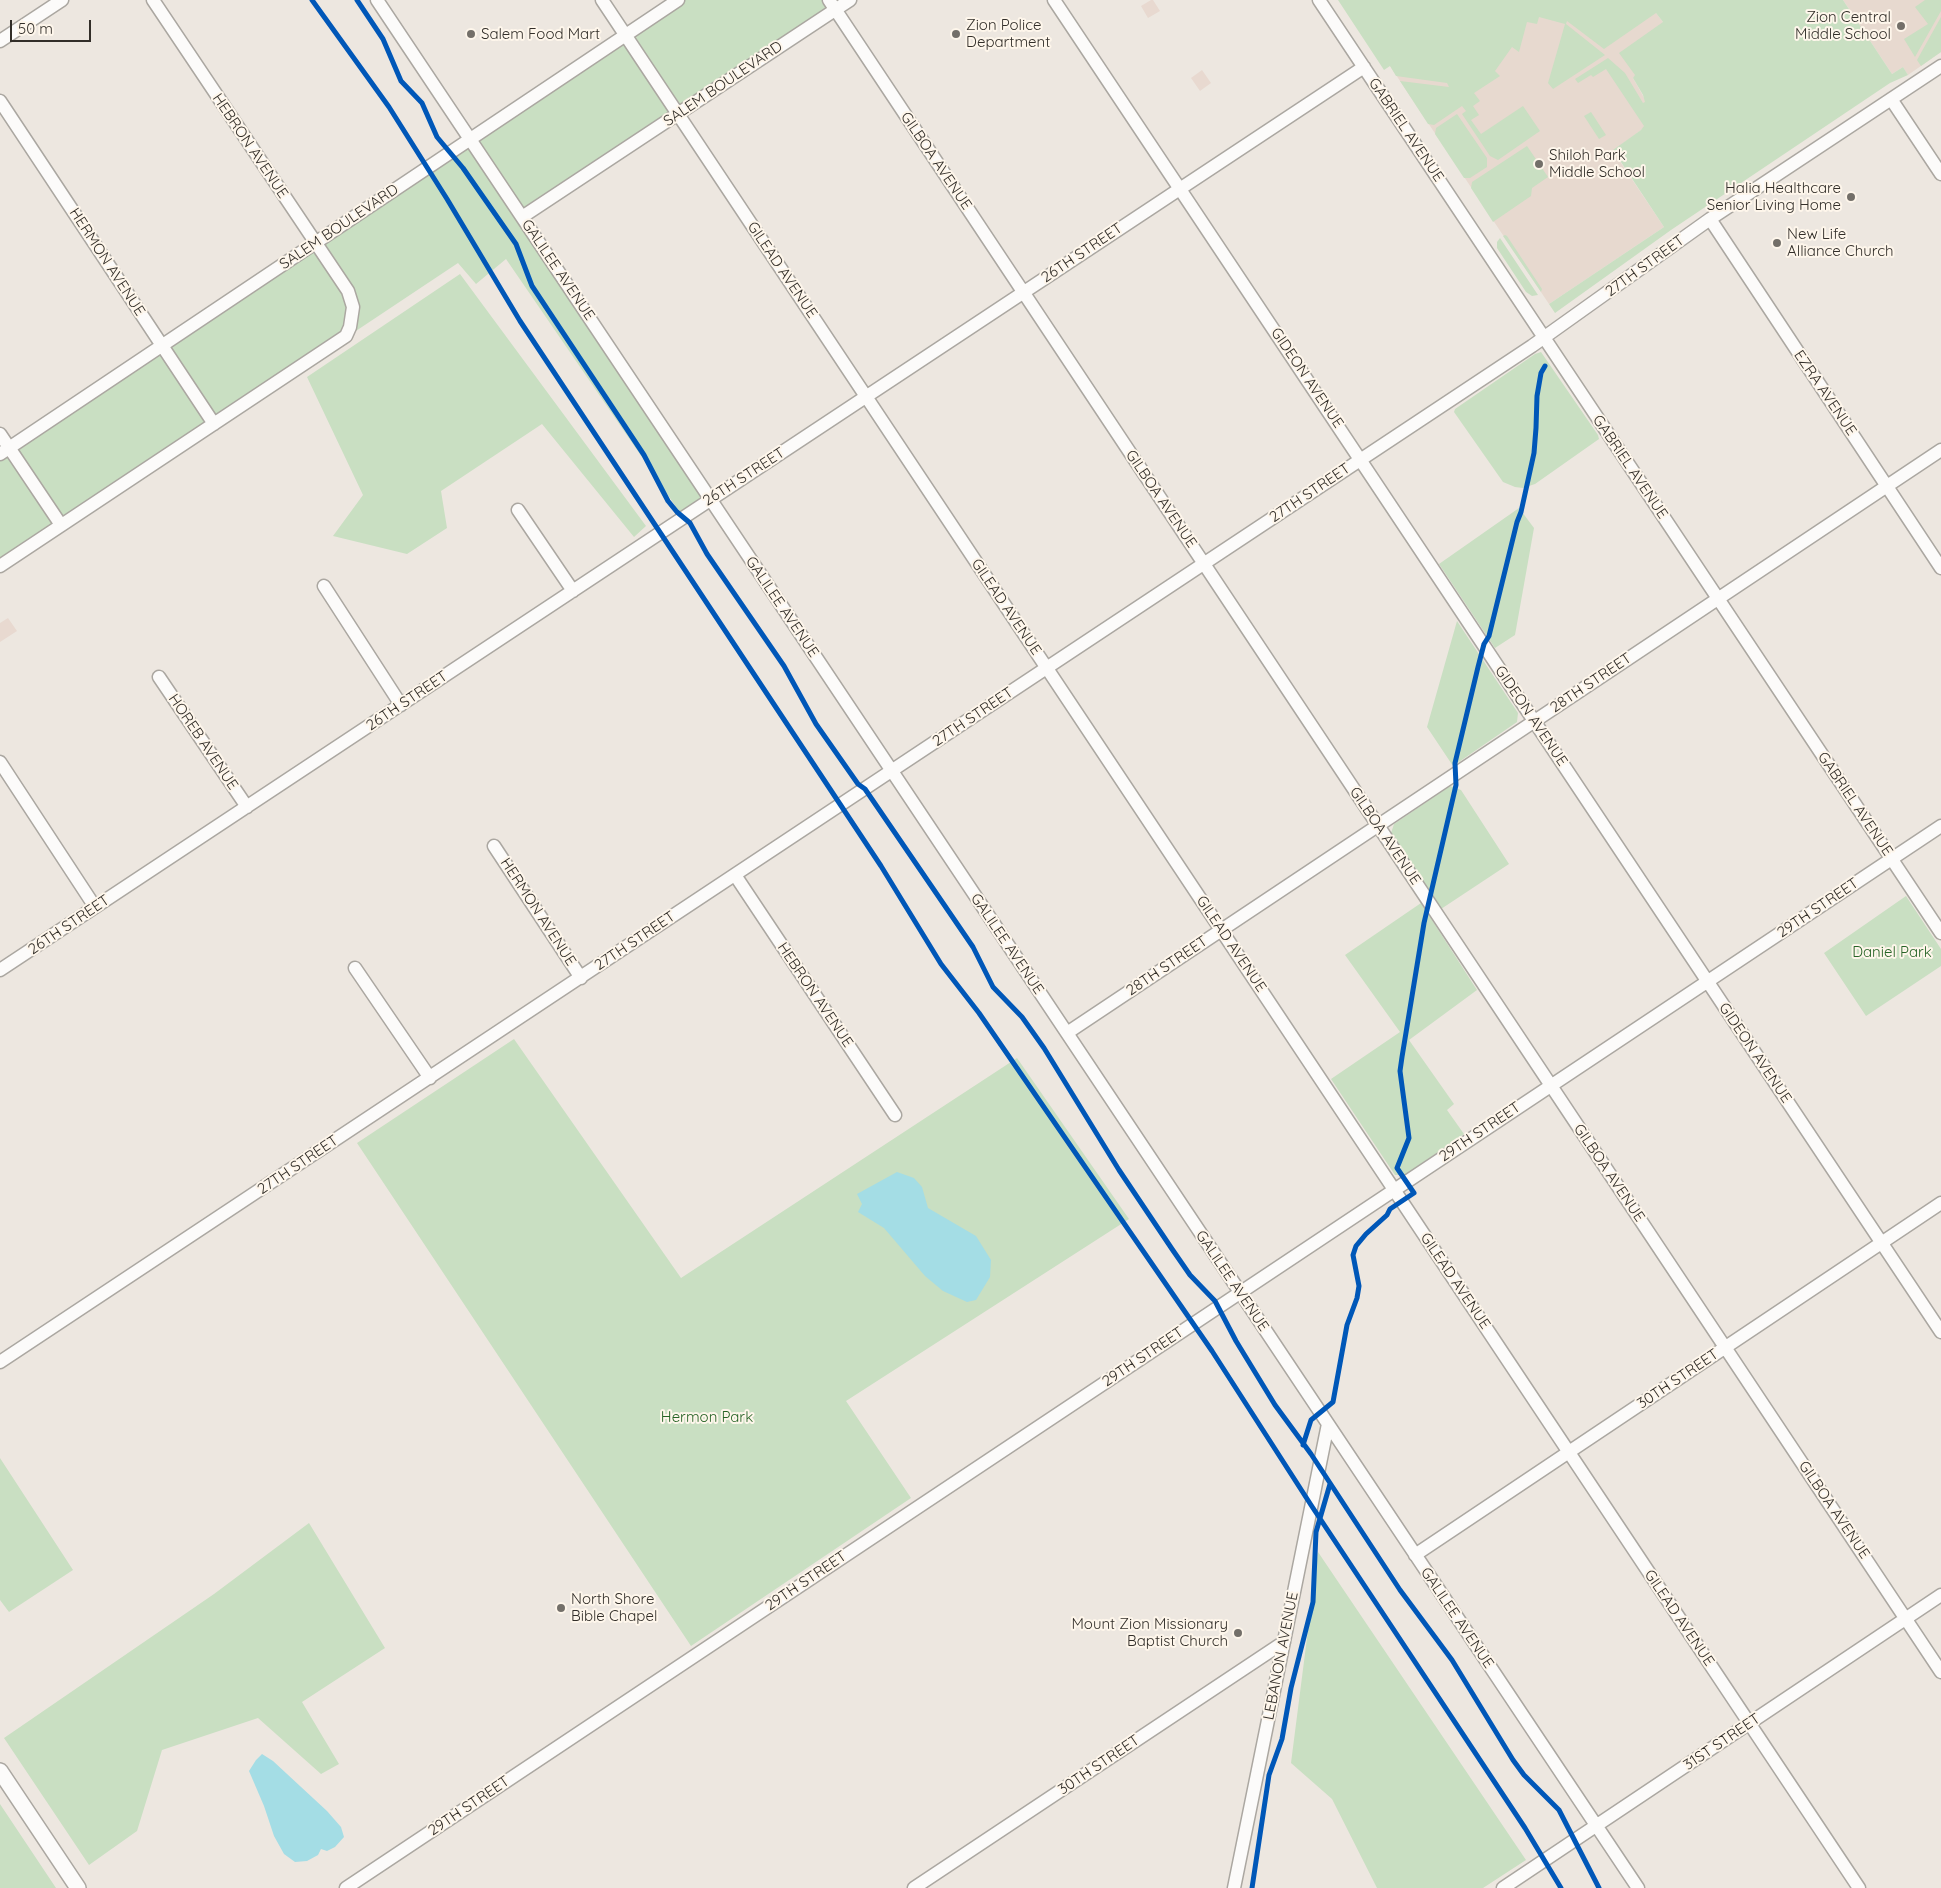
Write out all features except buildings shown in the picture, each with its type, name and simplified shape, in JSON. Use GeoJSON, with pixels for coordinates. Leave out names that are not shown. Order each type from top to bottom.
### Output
{"type":"FeatureCollection","features":[{"type":"Feature","properties":{"kind":"main road"},"geometry":{"type":"LineString","coordinates":[[0,1771],[78,1888]]}},
{"type":"Feature","properties":{"kind":"street"},"geometry":{"type":"LineString","coordinates":[[0,41],[62,0]]}},
{"type":"Feature","properties":{"kind":"street","name":"HEBRON AVENUE"},"geometry":{"type":"LineString","coordinates":[[153,0],[348,291],[352,307],[352,318],[346,336],[214,424]]}},
{"type":"Feature","properties":{"kind":"street","name":"GALILEE AVENUE"},"geometry":{"type":"LineString","coordinates":[[377,0],[1638,1888]]}},
{"type":"Feature","properties":{"kind":"street","name":"GILEAD AVENUE"},"geometry":{"type":"LineString","coordinates":[[602,0],[1859,1888]]}},
{"type":"Feature","properties":{"kind":"street","name":"SALEM BOULEVARD"},"geometry":{"type":"LineString","coordinates":[[5,451],[678,0]]}},
{"type":"Feature","properties":{"kind":"street","name":"SALEM BOULEVARD"},"geometry":{"type":"LineString","coordinates":[[522,217],[678,114],[832,5],[850,0]]}},
{"type":"Feature","properties":{"kind":"street","name":"GIDEON AVENUE"},"geometry":{"type":"LineString","coordinates":[[1054,0],[1941,1332]]}},
{"type":"Feature","properties":{"kind":"street","name":"GABRIEL AVENUE"},"geometry":{"type":"LineString","coordinates":[[1319,0],[1941,933]]}},
{"type":"Feature","properties":{"kind":"street","name":"GILBOA AVENUE"},"geometry":{"type":"LineString","coordinates":[[832,5],[1941,1672]]}},
{"type":"Feature","properties":{"kind":"street","name":"27TH STREET"},"geometry":{"type":"LineString","coordinates":[[0,1362],[1544,338],[1710,219],[1941,66]]}},
{"type":"Feature","properties":{"kind":"street","name":"26TH STREET"},"geometry":{"type":"LineString","coordinates":[[0,970],[1364,67]]}},
{"type":"Feature","properties":{"kind":"street"},"geometry":{"type":"LineString","coordinates":[[1891,99],[1941,174]]}},
{"type":"Feature","properties":{"kind":"street","name":"HERMON AVENUE"},"geometry":{"type":"LineString","coordinates":[[0,101],[214,424]]}},
{"type":"Feature","properties":{"kind":"street","name":"EZRA AVENUE"},"geometry":{"type":"LineString","coordinates":[[1710,219],[1941,568]]}},
{"type":"Feature","properties":{"kind":"street"},"geometry":{"type":"LineString","coordinates":[[0,566],[214,424]]}},
{"type":"Feature","properties":{"kind":"street"},"geometry":{"type":"LineString","coordinates":[[0,434],[5,451],[61,525]]}},
{"type":"Feature","properties":{"kind":"street","name":"28TH STREET"},"geometry":{"type":"LineString","coordinates":[[1067,1033],[1941,450]]}},
{"type":"Feature","properties":{"kind":"street"},"geometry":{"type":"LineString","coordinates":[[518,510],[573,591]]}},
{"type":"Feature","properties":{"kind":"street"},"geometry":{"type":"LineString","coordinates":[[324,586],[401,705]]}},
{"type":"Feature","properties":{"kind":"street","name":"HOREB AVENUE"},"geometry":{"type":"LineString","coordinates":[[159,677],[247,807]]}},
{"type":"Feature","properties":{"kind":"street"},"geometry":{"type":"LineString","coordinates":[[0,762],[95,907]]}},
{"type":"Feature","properties":{"kind":"street","name":"29TH STREET"},"geometry":{"type":"LineString","coordinates":[[346,1888],[1941,826]]}},
{"type":"Feature","properties":{"kind":"street","name":"HERMON AVENUE"},"geometry":{"type":"LineString","coordinates":[[494,846],[581,978]]}},
{"type":"Feature","properties":{"kind":"street","name":"HEBRON AVENUE"},"geometry":{"type":"LineString","coordinates":[[735,875],[895,1115]]}},
{"type":"Feature","properties":{"kind":"street"},"geometry":{"type":"LineString","coordinates":[[355,968],[430,1078]]}},
{"type":"Feature","properties":{"kind":"street","name":"30TH STREET"},"geometry":{"type":"LineString","coordinates":[[1415,1555],[1941,1203]]}},
{"type":"Feature","properties":{"kind":"street","name":"LEBANON AVENUE"},"geometry":{"type":"LineString","coordinates":[[1234,1888],[1328,1424]]}},
{"type":"Feature","properties":{"kind":"street","name":"31ST STREET"},"geometry":{"type":"LineString","coordinates":[[1502,1888],[1941,1595]]}},
{"type":"Feature","properties":{"kind":"street","name":"30TH STREET"},"geometry":{"type":"LineString","coordinates":[[914,1888],[1284,1642]]}},
{"type":"Feature","properties":{"kind":"shaded area"},"geometry":{"type":"Polygon","coordinates":[[[1153,0],[1160,11],[1148,18],[1141,6],[1153,0]]]}},
{"type":"Feature","properties":{"kind":"shaded area","name":"Shiloh Park Middle School"},"geometry":{"type":"Polygon","coordinates":[[[1490,0],[1656,13],[1663,22],[1661,58],[1633,78],[1656,119],[1613,151],[1664,227],[1549,304],[1390,66],[1490,0]]]}},
{"type":"Feature","properties":{"kind":"shaded area","name":"Zion Central Middle School"},"geometry":{"type":"Polygon","coordinates":[[[1843,0],[1941,0],[1941,52],[1908,75],[1903,67],[1892,74],[1843,0]]]}},
{"type":"Feature","properties":{"kind":"shaded area"},"geometry":{"type":"Polygon","coordinates":[[[1202,70],[1211,83],[1200,91],[1191,78],[1202,70]]]}},
{"type":"Feature","properties":{"kind":"shaded area"},"geometry":{"type":"Polygon","coordinates":[[[8,618],[17,631],[0,642],[0,623],[8,618]]]}},
{"type":"Feature","properties":{"kind":"green space"},"geometry":{"type":"Polygon","coordinates":[[[679,0],[850,0],[522,217],[711,500],[683,517],[506,259],[476,284],[458,263],[0,568],[0,454],[679,0]]]}},
{"type":"Feature","properties":{"kind":"green space"},"geometry":{"type":"Polygon","coordinates":[[[1338,0],[1843,0],[1892,74],[1903,67],[1908,75],[1890,83],[1671,230],[1555,313],[1549,304],[1664,227],[1613,150],[1644,126],[1606,69],[1578,83],[1575,79],[1608,58],[1625,73],[1643,103],[1645,102],[1633,78],[1635,75],[1619,53],[1663,22],[1656,13],[1604,49],[1567,21],[1566,24],[1605,55],[1553,89],[1548,83],[1565,24],[1539,17],[1537,24],[1527,22],[1519,52],[1512,47],[1495,71],[1500,76],[1474,93],[1480,101],[1473,106],[1479,115],[1471,120],[1481,134],[1523,106],[1540,131],[1498,160],[1490,156],[1462,114],[1466,111],[1462,106],[1434,125],[1428,124],[1400,81],[1449,87],[1447,83],[1396,76],[1390,66],[1384,70],[1338,0]]]}},
{"type":"Feature","properties":{"kind":"green space"},"geometry":{"type":"Polygon","coordinates":[[[1925,0],[1941,0],[1941,11],[1915,57],[1904,39],[1928,24],[1915,7],[1925,0]]]}},
{"type":"Feature","properties":{"kind":"green space"},"geometry":{"type":"Polygon","coordinates":[[[1941,17],[1941,52],[1921,66],[1917,60],[1941,17]]]}},
{"type":"Feature","properties":{"kind":"green space"},"geometry":{"type":"Polygon","coordinates":[[[1591,112],[1606,135],[1599,139],[1584,116],[1591,112]]]}},
{"type":"Feature","properties":{"kind":"green space"},"geometry":{"type":"Polygon","coordinates":[[[1457,114],[1487,158],[1487,167],[1470,178],[1464,178],[1435,134],[1436,128],[1457,114]]]}},
{"type":"Feature","properties":{"kind":"green space"},"geometry":{"type":"Polygon","coordinates":[[[1527,146],[1548,177],[1532,188],[1531,196],[1493,222],[1471,188],[1472,182],[1527,146]]]}},
{"type":"Feature","properties":{"kind":"green space"},"geometry":{"type":"Polygon","coordinates":[[[1505,235],[1542,289],[1541,292],[1503,236],[1505,235]]]}},
{"type":"Feature","properties":{"kind":"green space"},"geometry":{"type":"Polygon","coordinates":[[[1500,238],[1538,295],[1532,296],[1526,292],[1497,248],[1497,242],[1500,238]]]}},
{"type":"Feature","properties":{"kind":"green space"},"geometry":{"type":"Polygon","coordinates":[[[460,274],[646,526],[634,537],[542,424],[441,491],[447,528],[407,554],[333,536],[363,495],[307,377],[460,274]]]}},
{"type":"Feature","properties":{"kind":"green space"},"geometry":{"type":"Polygon","coordinates":[[[1541,352],[1599,439],[1535,484],[1523,488],[1515,487],[1503,482],[1454,412],[1455,409],[1535,354],[1541,352]]]}},
{"type":"Feature","properties":{"kind":"green space"},"geometry":{"type":"Polygon","coordinates":[[[1519,508],[1534,528],[1515,635],[1495,648],[1439,564],[1519,508]]]}},
{"type":"Feature","properties":{"kind":"green space"},"geometry":{"type":"Polygon","coordinates":[[[1457,621],[1518,713],[1517,722],[1453,766],[1427,727],[1457,621]]]}},
{"type":"Feature","properties":{"kind":"green space"},"geometry":{"type":"Polygon","coordinates":[[[1450,786],[1461,790],[1509,864],[1441,909],[1391,833],[1394,824],[1450,786]]]}},
{"type":"Feature","properties":{"kind":"green space","name":"Daniel Park"},"geometry":{"type":"Polygon","coordinates":[[[1906,896],[1941,949],[1941,966],[1866,1016],[1824,953],[1906,896]]]}},
{"type":"Feature","properties":{"kind":"green space"},"geometry":{"type":"Polygon","coordinates":[[[1421,903],[1477,990],[1409,1040],[1454,1104],[1447,1110],[1464,1134],[1405,1175],[1395,1175],[1331,1079],[1400,1032],[1345,955],[1421,903]]]}},
{"type":"Feature","properties":{"kind":"green space","name":"Hermon Park"},"geometry":{"type":"Polygon","coordinates":[[[514,1039],[681,1278],[1017,1058],[1129,1219],[846,1401],[911,1498],[691,1646],[357,1143],[514,1039]]]}},
{"type":"Feature","properties":{"kind":"green space"},"geometry":{"type":"Polygon","coordinates":[[[0,1458],[73,1570],[9,1612],[0,1600],[0,1458]]]}},
{"type":"Feature","properties":{"kind":"green space"},"geometry":{"type":"Polygon","coordinates":[[[309,1523],[385,1648],[302,1702],[339,1764],[321,1774],[258,1718],[162,1750],[137,1831],[89,1865],[4,1738],[214,1594],[309,1523]]]}},
{"type":"Feature","properties":{"kind":"green space"},"geometry":{"type":"Polygon","coordinates":[[[1318,1552],[1526,1860],[1483,1888],[1377,1888],[1332,1799],[1291,1763],[1318,1552]]]}},
{"type":"Feature","properties":{"kind":"green space"},"geometry":{"type":"Polygon","coordinates":[[[0,1804],[56,1888],[0,1888],[0,1804]]]}},
{"type":"Feature","properties":{"kind":"water"},"geometry":{"type":"Polygon","coordinates":[[[897,1172],[914,1178],[922,1187],[928,1208],[976,1236],[991,1260],[990,1277],[976,1300],[967,1302],[943,1291],[925,1276],[884,1228],[858,1212],[862,1204],[857,1194],[897,1172]]]}},
{"type":"Feature","properties":{"kind":"water"},"geometry":{"type":"Polygon","coordinates":[[[262,1754],[273,1761],[327,1811],[341,1827],[344,1837],[335,1847],[327,1851],[321,1849],[318,1855],[307,1861],[295,1862],[284,1854],[274,1836],[249,1771],[262,1754]]]}},
{"type":"Feature","properties":{"kind":"cycle path"},"geometry":{"type":"LineString","coordinates":[[312,0],[389,107],[520,321],[881,866],[941,964],[979,1013],[1212,1351],[1311,1505],[1525,1828],[1561,1888]]}},
{"type":"Feature","properties":{"kind":"cycle path"},"geometry":{"type":"LineString","coordinates":[[357,0],[383,39],[401,81],[422,103],[437,137],[463,168],[516,244],[532,286],[644,455],[668,501],[690,523],[707,554],[784,666],[816,724],[858,784],[865,789],[973,947],[993,987],[1022,1017],[1044,1048],[1119,1170],[1172,1249],[1190,1275],[1215,1301],[1236,1341],[1275,1405],[1311,1454],[1400,1590],[1452,1660],[1513,1760],[1524,1775],[1559,1810],[1599,1888]]}},
{"type":"Feature","properties":{"kind":"cycle path"},"geometry":{"type":"LineString","coordinates":[[1303,1445],[1311,1420],[1333,1402],[1347,1325],[1357,1298],[1359,1286],[1353,1255],[1356,1246],[1387,1215],[1390,1209],[1414,1193],[1397,1168],[1409,1138],[1400,1071],[1402,1057],[1424,923],[1456,785],[1455,763],[1484,644],[1489,636],[1521,512],[1534,453],[1537,396],[1541,373],[1545,366]]}},
{"type":"Feature","properties":{"kind":"cycle path"},"geometry":{"type":"LineString","coordinates":[[1252,1888],[1269,1775],[1282,1739],[1291,1688],[1313,1602],[1316,1532],[1330,1484]]}},
{"type":"Feature","properties":{"kind":"place","name":"Zion Central Middle School"},"geometry":{"type":"Point","coordinates":[1901,26]}},
{"type":"Feature","properties":{"kind":"place","name":"Salem Food Mart"},"geometry":{"type":"Point","coordinates":[471,34]}},
{"type":"Feature","properties":{"kind":"place","name":"Zion Police Department"},"geometry":{"type":"Point","coordinates":[956,34]}},
{"type":"Feature","properties":{"kind":"place","name":"Shiloh Park Middle School"},"geometry":{"type":"Point","coordinates":[1539,164]}},
{"type":"Feature","properties":{"kind":"place","name":"Halia Healthcare Senior Living Home"},"geometry":{"type":"Point","coordinates":[1851,197]}},
{"type":"Feature","properties":{"kind":"place","name":"New Life Alliance Church"},"geometry":{"type":"Point","coordinates":[1777,243]}},
{"type":"Feature","properties":{"kind":"place","name":"North Shore Bible Chapel"},"geometry":{"type":"Point","coordinates":[561,1608]}},
{"type":"Feature","properties":{"kind":"place","name":"Mount Zion Missionary Baptist Church"},"geometry":{"type":"Point","coordinates":[1238,1633]}}]}
